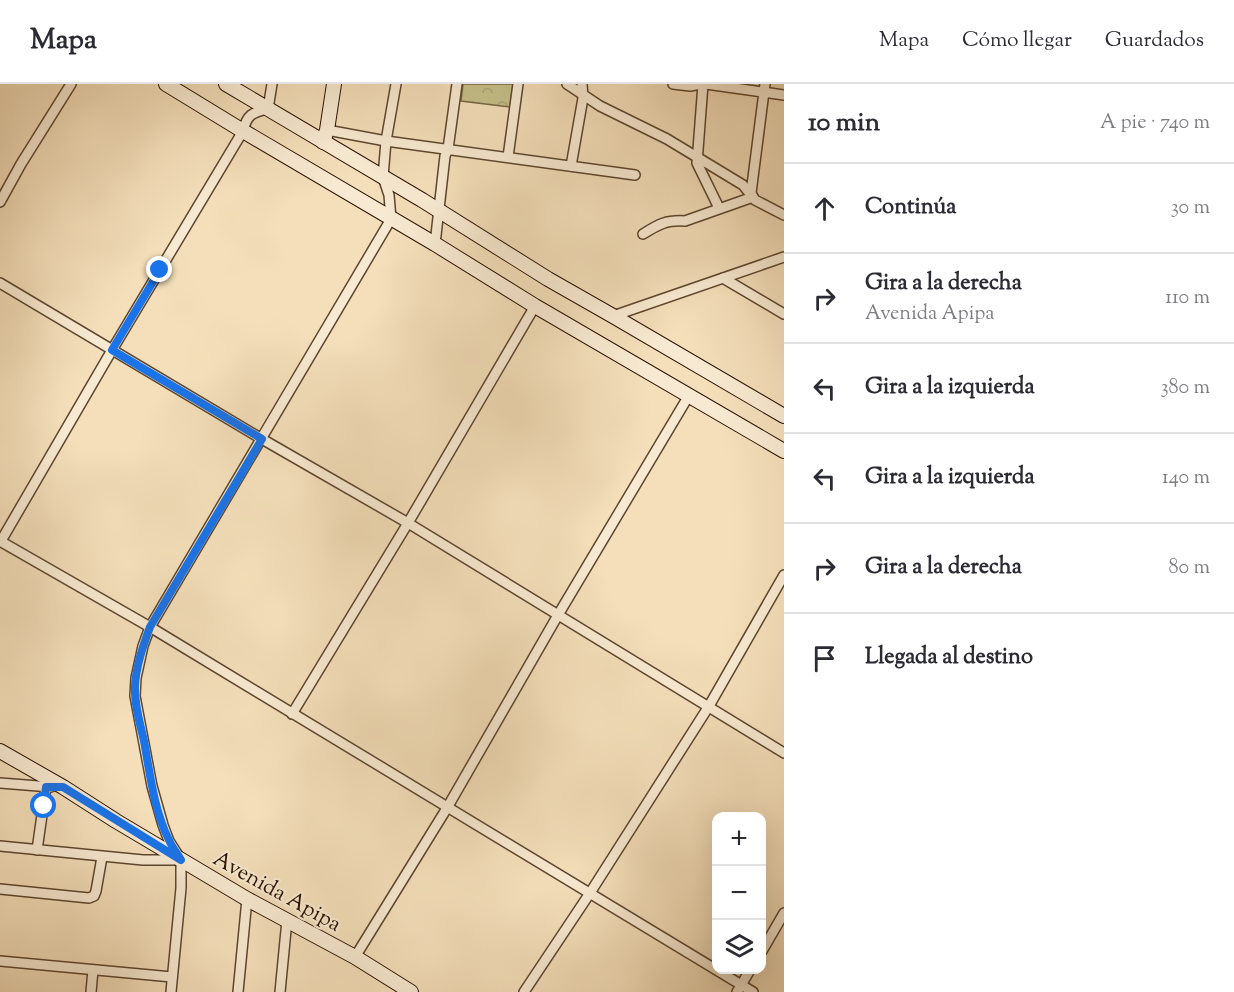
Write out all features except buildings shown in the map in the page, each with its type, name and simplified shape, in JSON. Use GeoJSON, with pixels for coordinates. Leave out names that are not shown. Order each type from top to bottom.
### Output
{"type":"FeatureCollection","features":[{"type":"Feature","properties":{"kind":"street"},"geometry":{"type":"LineString","coordinates":[[0,202],[71,84]]}},
{"type":"Feature","properties":{"kind":"street"},"geometry":{"type":"LineString","coordinates":[[166,84],[535,306],[784,452]]}},
{"type":"Feature","properties":{"kind":"street"},"geometry":{"type":"LineString","coordinates":[[226,84],[268,109],[325,136],[383,177],[548,279],[784,417]]}},
{"type":"Feature","properties":{"kind":"street"},"geometry":{"type":"LineString","coordinates":[[268,109],[272,84]]}},
{"type":"Feature","properties":{"kind":"street"},"geometry":{"type":"LineString","coordinates":[[325,136],[334,84]]}},
{"type":"Feature","properties":{"kind":"street"},"geometry":{"type":"LineString","coordinates":[[171,992],[181,888],[181,860],[169,841],[163,825],[152,786],[136,705],[136,678],[143,646],[150,627],[391,219],[389,195],[383,177],[386,141],[396,84]]}},
{"type":"Feature","properties":{"kind":"street"},"geometry":{"type":"LineString","coordinates":[[435,244],[445,156],[448,149],[457,84]]}},
{"type":"Feature","properties":{"kind":"street"},"geometry":{"type":"LineString","coordinates":[[508,157],[518,84]]}},
{"type":"Feature","properties":{"kind":"street"},"geometry":{"type":"LineString","coordinates":[[567,84],[583,89],[600,106],[667,139],[743,185],[760,203],[784,215]]}},
{"type":"Feature","properties":{"kind":"street"},"geometry":{"type":"LineString","coordinates":[[673,84],[765,88],[784,95]]}},
{"type":"Feature","properties":{"kind":"street"},"geometry":{"type":"LineString","coordinates":[[703,84],[697,158],[699,168],[719,208]]}},
{"type":"Feature","properties":{"kind":"street"},"geometry":{"type":"LineString","coordinates":[[753,197],[751,193],[765,88]]}},
{"type":"Feature","properties":{"kind":"street"},"geometry":{"type":"LineString","coordinates":[[571,166],[583,89]]}},
{"type":"Feature","properties":{"kind":"street"},"geometry":{"type":"LineString","coordinates":[[268,109],[256,111],[245,123],[243,131],[0,541],[150,627],[590,893],[739,989],[753,992]]}},
{"type":"Feature","properties":{"kind":"street"},"geometry":{"type":"LineString","coordinates":[[325,136],[386,141],[635,175]]}},
{"type":"Feature","properties":{"kind":"street"},"geometry":{"type":"LineString","coordinates":[[643,234],[661,223],[674,220],[685,221],[753,197]]}},
{"type":"Feature","properties":{"kind":"street"},"geometry":{"type":"LineString","coordinates":[[613,316],[784,257]]}},
{"type":"Feature","properties":{"kind":"street"},"geometry":{"type":"LineString","coordinates":[[723,278],[784,315]]}},
{"type":"Feature","properties":{"kind":"street"},"geometry":{"type":"LineString","coordinates":[[0,283],[408,523],[784,753]]}},
{"type":"Feature","properties":{"kind":"street"},"geometry":{"type":"LineString","coordinates":[[292,714],[408,523],[535,306]]}},
{"type":"Feature","properties":{"kind":"street"},"geometry":{"type":"LineString","coordinates":[[355,957],[447,808],[558,615],[688,397]]}},
{"type":"Feature","properties":{"kind":"street"},"geometry":{"type":"LineString","coordinates":[[524,992],[709,706],[784,575]]}},
{"type":"Feature","properties":{"kind":"street","name":"Avenida Apipa"},"geometry":{"type":"LineString","coordinates":[[0,751],[247,899],[355,957],[411,992]]}},
{"type":"Feature","properties":{"kind":"street"},"geometry":{"type":"LineString","coordinates":[[0,783],[63,787]]}},
{"type":"Feature","properties":{"kind":"street"},"geometry":{"type":"LineString","coordinates":[[37,850],[46,787]]}},
{"type":"Feature","properties":{"kind":"street"},"geometry":{"type":"LineString","coordinates":[[0,846],[102,857],[181,860]]}},
{"type":"Feature","properties":{"kind":"street"},"geometry":{"type":"LineString","coordinates":[[0,889],[89,898],[94,896],[96,891],[102,857]]}},
{"type":"Feature","properties":{"kind":"street"},"geometry":{"type":"LineString","coordinates":[[238,992],[247,899]]}},
{"type":"Feature","properties":{"kind":"street"},"geometry":{"type":"LineString","coordinates":[[766,944],[784,913]]}},
{"type":"Feature","properties":{"kind":"street"},"geometry":{"type":"LineString","coordinates":[[279,992],[287,921]]}},
{"type":"Feature","properties":{"kind":"street"},"geometry":{"type":"LineString","coordinates":[[0,961],[172,977]]}},
{"type":"Feature","properties":{"kind":"street"},"geometry":{"type":"LineString","coordinates":[[91,992],[93,970]]}},
{"type":"Feature","properties":{"kind":"street"},"geometry":{"type":"LineString","coordinates":[[739,989],[747,974]]}},
{"type":"Feature","properties":{"kind":"green space"},"geometry":{"type":"Polygon","coordinates":[[[463,84],[513,84],[510,107],[461,101],[463,84]]]}},
{"type":"Feature","properties":{"kind":"route"},"geometry":{"type":"LineString","coordinates":[[44,806],[46,787],[63,787],[181,860],[169,841],[152,786],[136,705],[136,678],[150,627],[262,439],[112,350],[160,270]]}}]}
